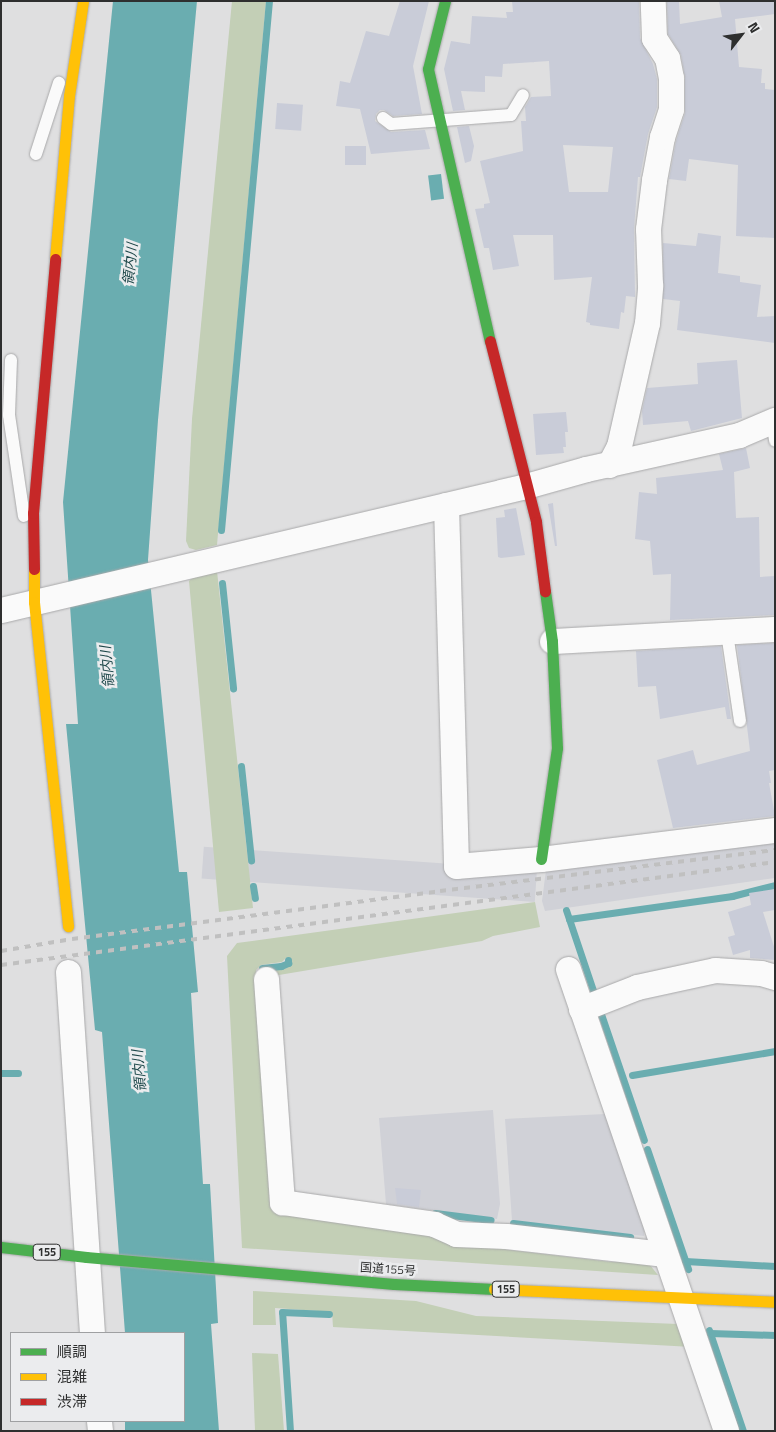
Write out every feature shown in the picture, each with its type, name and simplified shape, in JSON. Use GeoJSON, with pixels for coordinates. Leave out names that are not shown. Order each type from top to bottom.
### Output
{"type":"FeatureCollection","features":[{"type":"Feature","properties":{"kind":"main road"},"geometry":{"type":"LineString","coordinates":[[68,926],[34,602],[33,513],[66,126],[83,1]]}},
{"type":"Feature","properties":{"kind":"main road"},"geometry":{"type":"LineString","coordinates":[[445,1],[428,68],[474,277],[542,552],[552,641],[557,748],[541,860]]}},
{"type":"Feature","properties":{"kind":"main road","name":"国道155号"},"geometry":{"type":"LineString","coordinates":[[1,1247],[89,1257],[394,1284],[775,1302]]}},
{"type":"Feature","properties":{"kind":"street"},"geometry":{"type":"LineString","coordinates":[[609,465],[619,446],[647,323],[650,285],[648,230],[654,180],[662,137],[671,109],[671,78],[667,58],[654,38],[653,1]]}},
{"type":"Feature","properties":{"kind":"street"},"geometry":{"type":"LineString","coordinates":[[1,610],[774,427]]}},
{"type":"Feature","properties":{"kind":"street"},"geometry":{"type":"LineString","coordinates":[[446,505],[456,866],[541,860],[775,830]]}},
{"type":"Feature","properties":{"kind":"street"},"geometry":{"type":"LineString","coordinates":[[552,641],[775,629]]}},
{"type":"Feature","properties":{"kind":"street"},"geometry":{"type":"LineString","coordinates":[[568,969],[726,1431]]}},
{"type":"Feature","properties":{"kind":"street"},"geometry":{"type":"LineString","coordinates":[[581,1009],[637,987],[715,970],[761,973],[775,977]]}},
{"type":"Feature","properties":{"kind":"street"},"geometry":{"type":"LineString","coordinates":[[68,972],[89,1257],[92,1332]]}},
{"type":"Feature","properties":{"kind":"street"},"geometry":{"type":"LineString","coordinates":[[266,979],[282,1202],[434,1224],[456,1234],[506,1236],[664,1254]]}},
{"type":"Feature","properties":{"kind":"lane"},"geometry":{"type":"LineString","coordinates":[[36,154],[58,90],[61,64],[76,49]]}},
{"type":"Feature","properties":{"kind":"lane"},"geometry":{"type":"LineString","coordinates":[[383,118],[391,124],[511,116],[523,95]]}},
{"type":"Feature","properties":{"kind":"lane"},"geometry":{"type":"LineString","coordinates":[[11,360],[9,415],[22,511],[33,534]]}},
{"type":"Feature","properties":{"kind":"lane"},"geometry":{"type":"LineString","coordinates":[[727,633],[740,721]]}},
{"type":"Feature","properties":{"kind":"shaded area"},"geometry":{"type":"Polygon","coordinates":[[[775,840],[775,878],[545,911],[542,901],[546,870],[775,840]]]}},
{"type":"Feature","properties":{"kind":"shaded area"},"geometry":{"type":"Polygon","coordinates":[[[204,847],[537,870],[535,902],[202,879],[204,847]]]}},
{"type":"Feature","properties":{"kind":"shaded area"},"geometry":{"type":"Polygon","coordinates":[[[493,1110],[500,1204],[497,1219],[386,1204],[379,1118],[493,1110]]]}},
{"type":"Feature","properties":{"kind":"shaded area"},"geometry":{"type":"Polygon","coordinates":[[[605,1114],[644,1228],[644,1236],[512,1221],[505,1119],[605,1114]]]}},
{"type":"Feature","properties":{"kind":"green space"},"geometry":{"type":"Polygon","coordinates":[[[232,1],[266,1],[217,545],[196,550],[189,548],[186,541],[192,419],[232,1]]]}},
{"type":"Feature","properties":{"kind":"green space"},"geometry":{"type":"Polygon","coordinates":[[[217,571],[253,908],[219,912],[189,581],[195,575],[217,571]]]}},
{"type":"Feature","properties":{"kind":"green space"},"geometry":{"type":"Polygon","coordinates":[[[535,902],[540,927],[493,936],[482,941],[273,976],[262,971],[291,966],[290,959],[286,958],[282,962],[261,965],[256,970],[270,1208],[431,1230],[451,1243],[612,1262],[635,1258],[645,1259],[658,1275],[242,1248],[227,956],[237,943],[535,902]]]}},
{"type":"Feature","properties":{"kind":"green space"},"geometry":{"type":"Polygon","coordinates":[[[253,1291],[416,1301],[476,1316],[678,1324],[692,1347],[333,1327],[332,1312],[275,1308],[276,1325],[253,1325],[253,1291]]]}},
{"type":"Feature","properties":{"kind":"green space"},"geometry":{"type":"Polygon","coordinates":[[[252,1353],[278,1354],[284,1431],[255,1431],[252,1353]]]}},
{"type":"Feature","properties":{"kind":"water","name":"領内川"},"geometry":{"type":"Polygon","coordinates":[[[113,1],[197,1],[158,420],[148,560],[179,872],[187,872],[198,992],[191,993],[203,1184],[210,1184],[218,1323],[211,1324],[219,1431],[125,1431],[125,1422],[185,1422],[185,1332],[125,1332],[102,1032],[95,1030],[66,724],[78,724],[63,502],[113,1]]]}},
{"type":"Feature","properties":{"kind":"water"},"geometry":{"type":"Polygon","coordinates":[[[441,174],[444,199],[431,200],[428,176],[441,174]]]}},
{"type":"Feature","properties":{"kind":"building"},"geometry":{"type":"Polygon","coordinates":[[[400,1],[429,1],[413,66],[422,114],[393,116],[384,110],[380,110],[376,114],[375,121],[391,132],[425,130],[430,149],[371,154],[360,109],[336,106],[340,81],[350,83],[366,31],[389,36],[400,1]]]}},
{"type":"Feature","properties":{"kind":"building"},"geometry":{"type":"Polygon","coordinates":[[[512,1],[639,1],[640,38],[653,64],[657,79],[657,107],[648,134],[640,177],[638,177],[634,229],[635,297],[626,296],[624,313],[621,312],[619,329],[590,325],[590,323],[586,322],[592,277],[554,280],[553,235],[513,235],[519,266],[493,270],[489,248],[484,248],[475,209],[484,208],[484,204],[490,203],[480,161],[523,151],[521,121],[526,121],[525,107],[531,97],[551,96],[549,61],[503,64],[502,77],[485,76],[485,92],[461,91],[465,110],[453,111],[444,69],[451,41],[470,44],[472,16],[507,18],[506,12],[513,12],[512,1]],[[563,145],[569,192],[608,192],[613,147],[563,145]]]}},
{"type":"Feature","properties":{"kind":"building"},"geometry":{"type":"Polygon","coordinates":[[[667,1],[679,1],[680,24],[722,17],[719,1],[775,1],[775,14],[735,19],[739,67],[762,69],[761,83],[765,83],[765,89],[775,90],[775,238],[736,236],[738,165],[689,159],[686,181],[669,179],[676,141],[685,113],[685,78],[681,55],[668,34],[667,1]]]}},
{"type":"Feature","properties":{"kind":"building"},"geometry":{"type":"Polygon","coordinates":[[[277,103],[303,105],[301,131],[275,129],[277,103]]]}},
{"type":"Feature","properties":{"kind":"building"},"geometry":{"type":"Polygon","coordinates":[[[469,126],[474,146],[471,161],[465,163],[457,127],[469,126]]]}},
{"type":"Feature","properties":{"kind":"building"},"geometry":{"type":"Polygon","coordinates":[[[345,146],[366,146],[366,165],[345,165],[345,146]]]}},
{"type":"Feature","properties":{"kind":"building"},"geometry":{"type":"Polygon","coordinates":[[[698,233],[721,236],[718,273],[740,276],[740,282],[761,285],[757,317],[775,316],[775,343],[677,330],[680,301],[663,299],[663,243],[696,246],[698,233]]]}},
{"type":"Feature","properties":{"kind":"building"},"geometry":{"type":"Polygon","coordinates":[[[737,360],[742,418],[691,431],[688,421],[643,425],[642,411],[647,388],[698,384],[697,363],[737,360]]]}},
{"type":"Feature","properties":{"kind":"building"},"geometry":{"type":"Polygon","coordinates":[[[566,412],[568,432],[565,432],[566,447],[563,447],[564,453],[536,455],[533,414],[566,412]]]}},
{"type":"Feature","properties":{"kind":"building"},"geometry":{"type":"Polygon","coordinates":[[[746,448],[750,468],[734,472],[736,518],[759,517],[760,577],[775,576],[775,615],[670,620],[671,574],[653,575],[650,541],[635,539],[639,492],[657,494],[656,478],[723,470],[719,454],[746,448]]]}},
{"type":"Feature","properties":{"kind":"building"},"geometry":{"type":"Polygon","coordinates":[[[553,503],[557,546],[555,546],[548,504],[553,503]]]}},
{"type":"Feature","properties":{"kind":"building"},"geometry":{"type":"Polygon","coordinates":[[[516,508],[525,555],[498,557],[496,518],[505,517],[504,510],[516,508]]]}},
{"type":"Feature","properties":{"kind":"building"},"geometry":{"type":"Polygon","coordinates":[[[775,643],[775,770],[769,771],[771,783],[769,783],[775,816],[673,828],[657,760],[693,750],[697,765],[750,751],[737,645],[775,643]]]}},
{"type":"Feature","properties":{"kind":"building"},"geometry":{"type":"Polygon","coordinates":[[[721,646],[731,719],[727,719],[725,707],[660,719],[656,686],[638,687],[636,651],[721,646]]]}},
{"type":"Feature","properties":{"kind":"building"},"geometry":{"type":"Polygon","coordinates":[[[775,889],[775,910],[763,912],[775,950],[775,960],[750,958],[750,950],[733,955],[728,937],[735,935],[728,912],[751,905],[749,893],[775,889]]]}},
{"type":"Feature","properties":{"kind":"building"},"geometry":{"type":"Polygon","coordinates":[[[395,1188],[421,1190],[419,1207],[397,1204],[395,1188]]]}},
{"type":"Feature","properties":{"kind":"waterway"},"geometry":{"type":"LineString","coordinates":[[221,530],[269,1]]}},
{"type":"Feature","properties":{"kind":"waterway"},"geometry":{"type":"LineString","coordinates":[[222,583],[233,688]]}},
{"type":"Feature","properties":{"kind":"waterway"},"geometry":{"type":"LineString","coordinates":[[241,766],[251,860]]}},
{"type":"Feature","properties":{"kind":"waterway"},"geometry":{"type":"LineString","coordinates":[[569,919],[732,896],[775,885]]}},
{"type":"Feature","properties":{"kind":"waterway"},"geometry":{"type":"LineString","coordinates":[[253,886],[255,898]]}},
{"type":"Feature","properties":{"kind":"waterway"},"geometry":{"type":"LineString","coordinates":[[566,910],[595,996]]}},
{"type":"Feature","properties":{"kind":"waterway"},"geometry":{"type":"LineString","coordinates":[[262,968],[281,966],[288,963],[288,960]]}},
{"type":"Feature","properties":{"kind":"waterway"},"geometry":{"type":"LineString","coordinates":[[601,1014],[644,1140]]}},
{"type":"Feature","properties":{"kind":"waterway"},"geometry":{"type":"LineString","coordinates":[[632,1075],[775,1051]]}},
{"type":"Feature","properties":{"kind":"waterway"},"geometry":{"type":"LineString","coordinates":[[1,1073],[18,1073]]}},
{"type":"Feature","properties":{"kind":"waterway"},"geometry":{"type":"LineString","coordinates":[[647,1149],[688,1269]]}},
{"type":"Feature","properties":{"kind":"waterway"},"geometry":{"type":"LineString","coordinates":[[435,1213],[491,1220]]}},
{"type":"Feature","properties":{"kind":"waterway"},"geometry":{"type":"LineString","coordinates":[[513,1223],[630,1237]]}},
{"type":"Feature","properties":{"kind":"waterway"},"geometry":{"type":"LineString","coordinates":[[685,1261],[775,1266]]}},
{"type":"Feature","properties":{"kind":"waterway"},"geometry":{"type":"LineString","coordinates":[[290,1431],[282,1312],[329,1314]]}},
{"type":"Feature","properties":{"kind":"waterway"},"geometry":{"type":"LineString","coordinates":[[709,1330],[743,1431]]}},
{"type":"Feature","properties":{"kind":"waterway"},"geometry":{"type":"LineString","coordinates":[[710,1333],[775,1335]]}},
{"type":"Feature","properties":{"kind":"railway"},"geometry":{"type":"LineString","coordinates":[[1,951],[72,939],[775,850]]}},
{"type":"Feature","properties":{"kind":"railway"},"geometry":{"type":"LineString","coordinates":[[1,965],[775,862]]}},
{"type":"Feature","properties":{"kind":"traffic: fast"},"geometry":{"type":"LineString","coordinates":[[445,1],[428,69],[490,341]]}},
{"type":"Feature","properties":{"kind":"traffic: fast"},"geometry":{"type":"LineString","coordinates":[[541,859],[557,748],[552,641],[545,591]]}},
{"type":"Feature","properties":{"kind":"traffic: fast"},"geometry":{"type":"LineString","coordinates":[[1,1247],[86,1257],[394,1284],[494,1289]]}},
{"type":"Feature","properties":{"kind":"traffic: slow"},"geometry":{"type":"LineString","coordinates":[[55,259],[69,96],[83,1]]}},
{"type":"Feature","properties":{"kind":"traffic: slow"},"geometry":{"type":"LineString","coordinates":[[34,569],[34,602],[68,926]]}},
{"type":"Feature","properties":{"kind":"traffic: slow"},"geometry":{"type":"LineString","coordinates":[[494,1289],[775,1302]]}},
{"type":"Feature","properties":{"kind":"traffic: jam"},"geometry":{"type":"LineString","coordinates":[[34,569],[33,513],[55,259]]}},
{"type":"Feature","properties":{"kind":"traffic: jam"},"geometry":{"type":"LineString","coordinates":[[490,341],[536,522],[545,591]]}}]}
